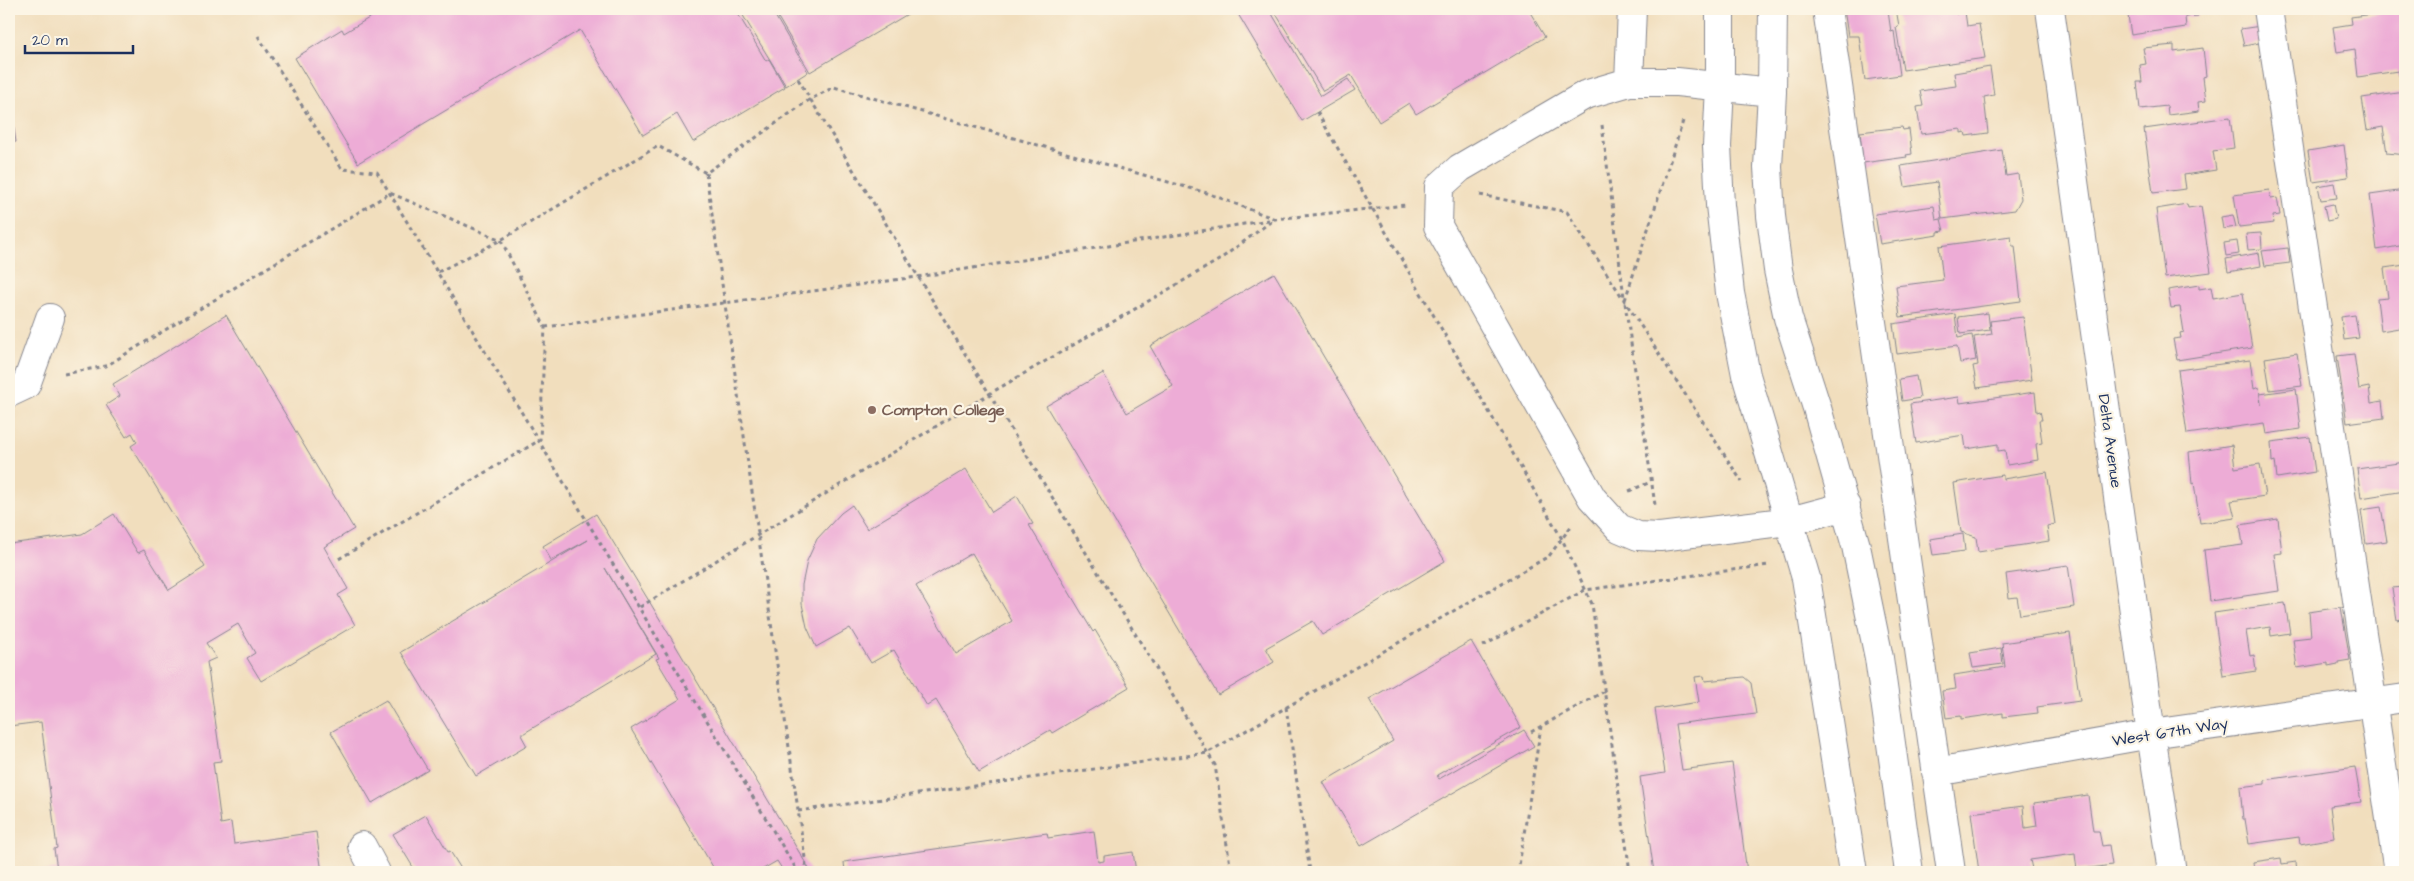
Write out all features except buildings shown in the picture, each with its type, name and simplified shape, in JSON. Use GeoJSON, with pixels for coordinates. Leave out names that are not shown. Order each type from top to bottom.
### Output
{"type":"FeatureCollection","features":[{"type":"Feature","properties":{"kind":"street"},"geometry":{"type":"LineString","coordinates":[[1629,82],[1632,9]]}},
{"type":"Feature","properties":{"kind":"street"},"geometry":{"type":"LineString","coordinates":[[1720,9],[1720,87],[1717,146],[1720,204],[1730,293],[1746,375],[1806,578],[1819,648],[1853,872]]}},
{"type":"Feature","properties":{"kind":"street"},"geometry":{"type":"LineString","coordinates":[[1773,9],[1772,92],[1768,167],[1771,216],[1778,270],[1788,318],[1846,506],[1878,658],[1909,872]]}},
{"type":"Feature","properties":{"kind":"street"},"geometry":{"type":"LineString","coordinates":[[1827,9],[1951,872]]}},
{"type":"Feature","properties":{"kind":"street","name":"Delta Avenue"},"geometry":{"type":"LineString","coordinates":[[2050,9],[2172,872]]}},
{"type":"Feature","properties":{"kind":"street"},"geometry":{"type":"LineString","coordinates":[[2268,9],[2398,872]]}},
{"type":"Feature","properties":{"kind":"street"},"geometry":{"type":"LineString","coordinates":[[1772,92],[1677,82],[1629,82],[1585,95],[1460,168],[1439,187],[1438,226],[1592,498],[1619,528],[1638,536],[1660,537],[1790,522],[1846,506]]}},
{"type":"Feature","properties":{"kind":"street"},"geometry":{"type":"LineString","coordinates":[[18,387],[50,318]]}},
{"type":"Feature","properties":{"kind":"street","name":"West 67th Way"},"geometry":{"type":"LineString","coordinates":[[1936,772],[2151,734],[2405,698]]}},
{"type":"Feature","properties":{"kind":"street"},"geometry":{"type":"LineString","coordinates":[[362,846],[376,872]]}},
{"type":"Feature","properties":{"kind":"path"},"geometry":{"type":"LineString","coordinates":[[258,36],[342,169],[377,172],[540,440],[798,872]]}},
{"type":"Feature","properties":{"kind":"path"},"geometry":{"type":"LineString","coordinates":[[798,79],[809,100],[1215,765],[1231,872]]}},
{"type":"Feature","properties":{"kind":"path"},"geometry":{"type":"LineString","coordinates":[[706,173],[809,100],[834,87],[1208,193],[1275,219]]}},
{"type":"Feature","properties":{"kind":"path"},"geometry":{"type":"LineString","coordinates":[[1317,112],[1562,539],[1592,604],[1630,872]]}},
{"type":"Feature","properties":{"kind":"path"},"geometry":{"type":"LineString","coordinates":[[1625,300],[1685,115],[1676,113]]}},
{"type":"Feature","properties":{"kind":"path"},"geometry":{"type":"LineString","coordinates":[[1601,120],[1660,537]]}},
{"type":"Feature","properties":{"kind":"path"},"geometry":{"type":"LineString","coordinates":[[438,272],[501,240],[658,146],[706,173]]}},
{"type":"Feature","properties":{"kind":"path"},"geometry":{"type":"LineString","coordinates":[[706,173],[806,872]]}},
{"type":"Feature","properties":{"kind":"path"},"geometry":{"type":"LineString","coordinates":[[1480,189],[1472,194],[1567,212],[1743,484]]}},
{"type":"Feature","properties":{"kind":"path"},"geometry":{"type":"LineString","coordinates":[[390,194],[501,240],[545,326],[540,440]]}},
{"type":"Feature","properties":{"kind":"path"},"geometry":{"type":"LineString","coordinates":[[18,387],[106,366],[390,194]]}},
{"type":"Feature","properties":{"kind":"path"},"geometry":{"type":"LineString","coordinates":[[545,326],[917,277],[1275,219],[1439,202]]}},
{"type":"Feature","properties":{"kind":"path"},"geometry":{"type":"LineString","coordinates":[[640,607],[989,394],[1219,260],[1275,219]]}},
{"type":"Feature","properties":{"kind":"path"},"geometry":{"type":"LineString","coordinates":[[337,560],[540,440]]}},
{"type":"Feature","properties":{"kind":"path"},"geometry":{"type":"LineString","coordinates":[[798,811],[1207,753],[1549,556],[1574,522],[1600,506],[1651,482]]}},
{"type":"Feature","properties":{"kind":"path"},"geometry":{"type":"LineString","coordinates":[[1483,646],[1585,590],[1776,564]]}},
{"type":"Feature","properties":{"kind":"path"},"geometry":{"type":"LineString","coordinates":[[1531,732],[1604,691]]}},
{"type":"Feature","properties":{"kind":"path"},"geometry":{"type":"LineString","coordinates":[[1286,707],[1310,872]]}},
{"type":"Feature","properties":{"kind":"path"},"geometry":{"type":"LineString","coordinates":[[1518,872],[1540,726]]}},
{"type":"Feature","properties":{"kind":"path"},"geometry":{"type":"LineString","coordinates":[[1584,872],[1629,867]]}},
{"type":"Feature","properties":{"kind":"place","name":"Compton College"},"geometry":{"type":"Point","coordinates":[872,410]}}]}
